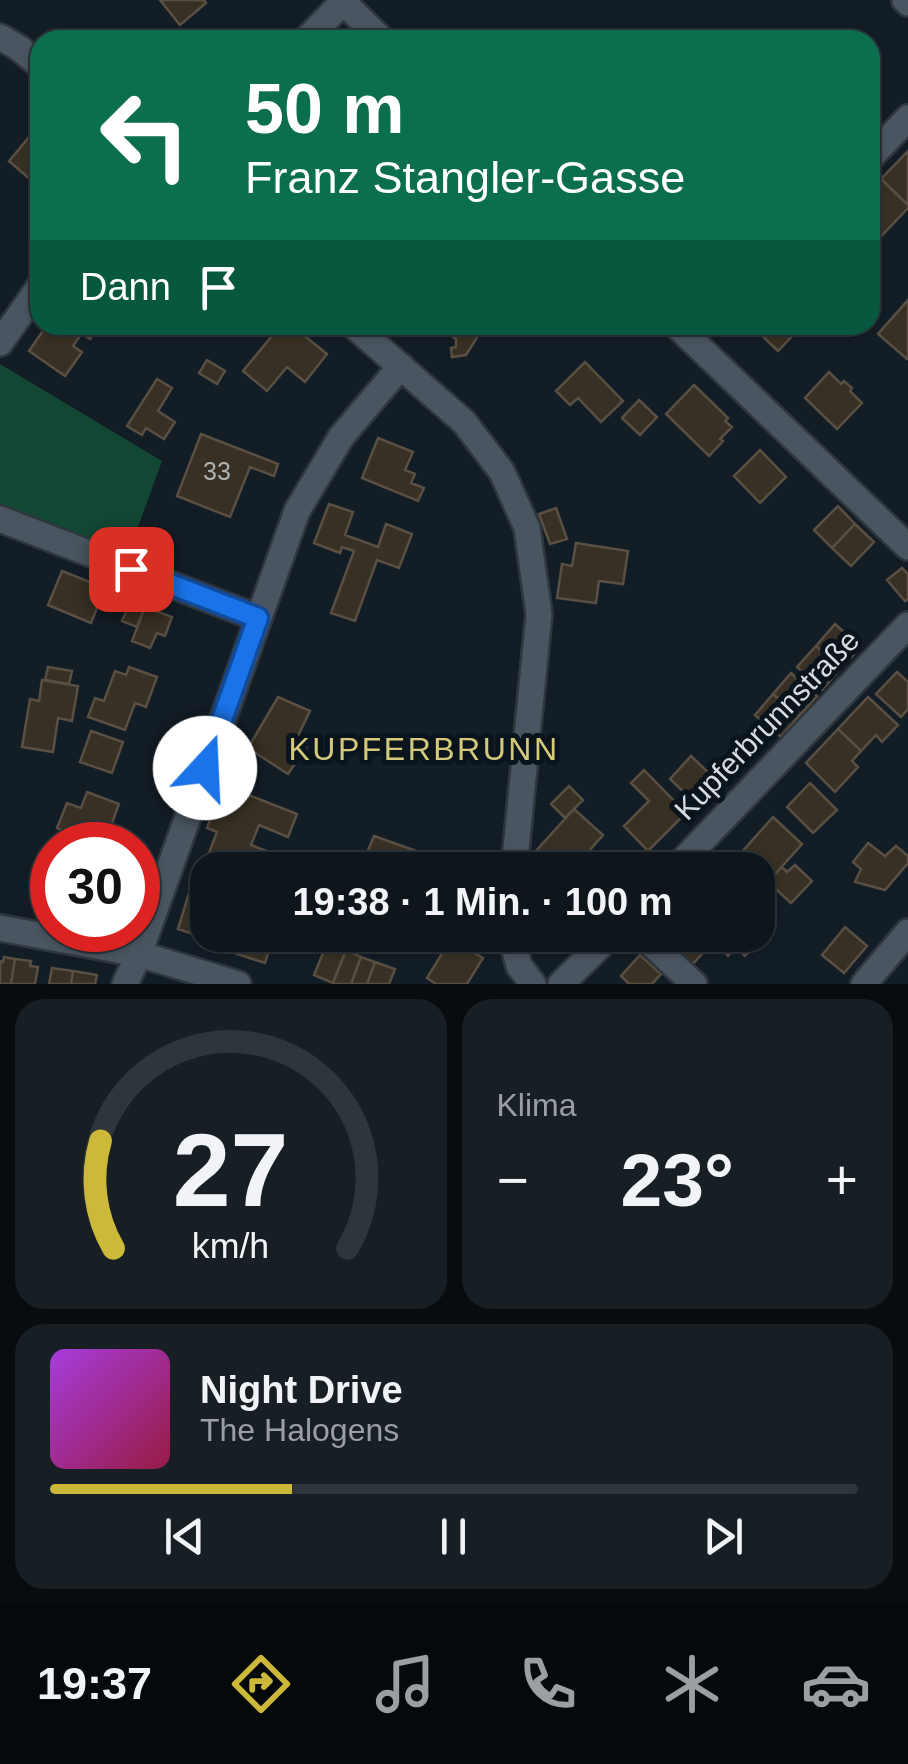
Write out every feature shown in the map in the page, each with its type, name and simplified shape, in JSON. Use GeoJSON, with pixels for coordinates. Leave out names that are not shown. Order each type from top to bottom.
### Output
{"type":"FeatureCollection","features":[{"type":"Feature","properties":{"kind":"street"},"geometry":{"type":"LineString","coordinates":[[315,30],[342,1],[372,30]]}},
{"type":"Feature","properties":{"kind":"street"},"geometry":{"type":"LineString","coordinates":[[0,36],[30,58]]}},
{"type":"Feature","properties":{"kind":"street"},"geometry":{"type":"LineString","coordinates":[[880,147],[908,118]]}},
{"type":"Feature","properties":{"kind":"street"},"geometry":{"type":"LineString","coordinates":[[0,343],[30,300]]}},
{"type":"Feature","properties":{"kind":"street"},"geometry":{"type":"LineString","coordinates":[[365,335],[464,422],[502,472],[527,528],[539,614],[516,852]]}},
{"type":"Feature","properties":{"kind":"street"},"geometry":{"type":"LineString","coordinates":[[706,335],[908,547]]}},
{"type":"Feature","properties":{"kind":"street"},"geometry":{"type":"LineString","coordinates":[[125,984],[297,510],[341,436],[402,366]]}},
{"type":"Feature","properties":{"kind":"street"},"geometry":{"type":"LineString","coordinates":[[0,519],[258,618]]}},
{"type":"Feature","properties":{"kind":"street","name":"Kupferbrunnstraße"},"geometry":{"type":"LineString","coordinates":[[691,852],[908,625]]}},
{"type":"Feature","properties":{"kind":"street"},"geometry":{"type":"LineString","coordinates":[[0,928],[139,954],[238,984]]}},
{"type":"Feature","properties":{"kind":"street"},"geometry":{"type":"LineString","coordinates":[[864,984],[908,932]]}},
{"type":"Feature","properties":{"kind":"street"},"geometry":{"type":"LineString","coordinates":[[515,952],[519,966],[533,984]]}},
{"type":"Feature","properties":{"kind":"street"},"geometry":{"type":"LineString","coordinates":[[560,984],[593,952]]}},
{"type":"Feature","properties":{"kind":"street"},"geometry":{"type":"LineString","coordinates":[[660,952],[694,984]]}},
{"type":"Feature","properties":{"kind":"green space"},"geometry":{"type":"Polygon","coordinates":[[[0,364],[162,461],[127,557],[0,508],[0,364]]]}},
{"type":"Feature","properties":{"kind":"building"},"geometry":{"type":"Polygon","coordinates":[[[160,0],[204,0],[206,3],[180,25],[160,0]]]}},
{"type":"Feature","properties":{"kind":"building"},"geometry":{"type":"Polygon","coordinates":[[[30,136],[30,179],[9,161],[30,136]]]}},
{"type":"Feature","properties":{"kind":"building"},"geometry":{"type":"Polygon","coordinates":[[[908,151],[908,205],[881,179],[908,151]]]}},
{"type":"Feature","properties":{"kind":"building"},"geometry":{"type":"Polygon","coordinates":[[[880,180],[908,208],[880,237],[880,180]]]}},
{"type":"Feature","properties":{"kind":"building"},"geometry":{"type":"Polygon","coordinates":[[[908,300],[908,358],[880,332],[908,300]]]}},
{"type":"Feature","properties":{"kind":"building"},"geometry":{"type":"Polygon","coordinates":[[[40,335],[81,335],[73,346],[82,352],[65,376],[29,351],[40,335]]]}},
{"type":"Feature","properties":{"kind":"building"},"geometry":{"type":"Polygon","coordinates":[[[273,335],[303,335],[327,354],[305,382],[287,367],[267,391],[243,371],[273,335]]]}},
{"type":"Feature","properties":{"kind":"building"},"geometry":{"type":"Polygon","coordinates":[[[450,335],[478,335],[466,355],[452,357],[456,339],[450,335]]]}},
{"type":"Feature","properties":{"kind":"building"},"geometry":{"type":"Polygon","coordinates":[[[761,335],[793,335],[778,351],[761,335]]]}},
{"type":"Feature","properties":{"kind":"building"},"geometry":{"type":"Polygon","coordinates":[[[207,360],[225,371],[217,384],[199,373],[207,360]]]}},
{"type":"Feature","properties":{"kind":"building"},"geometry":{"type":"Polygon","coordinates":[[[585,362],[623,401],[601,422],[578,398],[570,405],[556,391],[585,362]]]}},
{"type":"Feature","properties":{"kind":"building"},"geometry":{"type":"Polygon","coordinates":[[[829,372],[852,388],[850,391],[862,403],[837,429],[805,398],[829,372]]]}},
{"type":"Feature","properties":{"kind":"building"},"geometry":{"type":"Polygon","coordinates":[[[157,379],[172,388],[158,411],[175,422],[164,439],[146,428],[142,435],[127,426],[157,379]]]}},
{"type":"Feature","properties":{"kind":"building"},"geometry":{"type":"Polygon","coordinates":[[[694,385],[728,418],[725,421],[732,427],[709,456],[666,414],[694,385]]]}},
{"type":"Feature","properties":{"kind":"building"},"geometry":{"type":"Polygon","coordinates":[[[639,400],[657,417],[640,435],[622,418],[639,400]]]}},
{"type":"Feature","properties":{"kind":"building"},"geometry":{"type":"Polygon","coordinates":[[[201,434],[278,464],[274,476],[250,467],[230,517],[177,496],[201,434]]]}},
{"type":"Feature","properties":{"kind":"building"},"geometry":{"type":"Polygon","coordinates":[[[378,438],[413,452],[405,470],[415,474],[411,483],[424,488],[418,501],[362,478],[378,438]]]}},
{"type":"Feature","properties":{"kind":"building"},"geometry":{"type":"Polygon","coordinates":[[[760,450],[786,477],[760,503],[734,476],[760,450]]]}},
{"type":"Feature","properties":{"kind":"building"},"geometry":{"type":"Polygon","coordinates":[[[329,504],[353,512],[345,535],[378,547],[386,524],[412,534],[399,568],[377,560],[355,621],[331,613],[354,551],[342,547],[340,553],[314,543],[329,504]]]}},
{"type":"Feature","properties":{"kind":"building"},"geometry":{"type":"Polygon","coordinates":[[[838,506],[855,524],[832,548],[814,530],[838,506]]]}},
{"type":"Feature","properties":{"kind":"building"},"geometry":{"type":"Polygon","coordinates":[[[556,508],[567,539],[550,544],[539,514],[556,508]]]}},
{"type":"Feature","properties":{"kind":"building"},"geometry":{"type":"Polygon","coordinates":[[[855,524],[874,542],[851,566],[832,548],[855,524]]]}},
{"type":"Feature","properties":{"kind":"building"},"geometry":{"type":"Polygon","coordinates":[[[576,543],[628,551],[623,584],[599,581],[596,603],[557,598],[562,564],[572,566],[576,543]]]}},
{"type":"Feature","properties":{"kind":"building"},"geometry":{"type":"Polygon","coordinates":[[[902,568],[908,574],[905,601],[887,580],[902,568]]]}},
{"type":"Feature","properties":{"kind":"building"},"geometry":{"type":"Polygon","coordinates":[[[62,571],[105,588],[91,623],[48,605],[62,571]]]}},
{"type":"Feature","properties":{"kind":"building"},"geometry":{"type":"Polygon","coordinates":[[[131,601],[145,607],[137,627],[122,621],[131,601]]]}},
{"type":"Feature","properties":{"kind":"building"},"geometry":{"type":"Polygon","coordinates":[[[145,607],[172,617],[165,636],[157,633],[150,648],[132,641],[145,607]]]}},
{"type":"Feature","properties":{"kind":"building"},"geometry":{"type":"Polygon","coordinates":[[[835,624],[861,647],[841,668],[816,646],[835,624]]]}},
{"type":"Feature","properties":{"kind":"building"},"geometry":{"type":"Polygon","coordinates":[[[816,646],[841,668],[822,690],[797,667],[816,646]]]}},
{"type":"Feature","properties":{"kind":"building"},"geometry":{"type":"Polygon","coordinates":[[[48,667],[72,671],[69,684],[45,680],[48,667]]]}},
{"type":"Feature","properties":{"kind":"building"},"geometry":{"type":"Polygon","coordinates":[[[129,667],[157,677],[146,707],[135,703],[125,730],[88,717],[95,698],[104,701],[115,671],[126,675],[129,667]]]}},
{"type":"Feature","properties":{"kind":"building"},"geometry":{"type":"Polygon","coordinates":[[[897,672],[908,682],[908,709],[901,717],[876,694],[897,672]]]}},
{"type":"Feature","properties":{"kind":"building"},"geometry":{"type":"Polygon","coordinates":[[[791,673],[817,696],[799,716],[773,694],[791,673]]]}},
{"type":"Feature","properties":{"kind":"building"},"geometry":{"type":"Polygon","coordinates":[[[42,680],[78,686],[72,721],[58,718],[53,752],[22,747],[30,699],[39,701],[42,680]]]}},
{"type":"Feature","properties":{"kind":"building"},"geometry":{"type":"Polygon","coordinates":[[[773,694],[799,716],[781,737],[755,715],[773,694]]]}},
{"type":"Feature","properties":{"kind":"building"},"geometry":{"type":"Polygon","coordinates":[[[278,697],[310,711],[296,740],[306,747],[288,774],[248,748],[278,697]]]}},
{"type":"Feature","properties":{"kind":"building"},"geometry":{"type":"Polygon","coordinates":[[[868,697],[898,725],[882,742],[876,735],[861,751],[838,729],[868,697]]]}},
{"type":"Feature","properties":{"kind":"building"},"geometry":{"type":"Polygon","coordinates":[[[838,729],[861,751],[852,761],[858,767],[835,792],[806,763],[838,729]]]}},
{"type":"Feature","properties":{"kind":"building"},"geometry":{"type":"Polygon","coordinates":[[[91,731],[123,742],[112,773],[80,762],[91,731]]]}},
{"type":"Feature","properties":{"kind":"building"},"geometry":{"type":"Polygon","coordinates":[[[691,756],[713,777],[692,800],[670,779],[691,756]]]}},
{"type":"Feature","properties":{"kind":"building"},"geometry":{"type":"Polygon","coordinates":[[[644,770],[686,813],[648,851],[624,826],[649,801],[631,783],[644,770]]]}},
{"type":"Feature","properties":{"kind":"building"},"geometry":{"type":"Polygon","coordinates":[[[810,783],[837,810],[813,833],[787,807],[810,783]]]}},
{"type":"Feature","properties":{"kind":"building"},"geometry":{"type":"Polygon","coordinates":[[[569,786],[583,800],[565,818],[551,804],[569,786]]]}},
{"type":"Feature","properties":{"kind":"building"},"geometry":{"type":"Polygon","coordinates":[[[233,789],[297,814],[288,837],[259,825],[251,845],[269,852],[209,852],[217,832],[207,828],[215,807],[224,811],[233,789]]]}},
{"type":"Feature","properties":{"kind":"building"},"geometry":{"type":"Polygon","coordinates":[[[87,792],[119,804],[112,822],[59,822],[67,803],[81,808],[87,792]]]}},
{"type":"Feature","properties":{"kind":"building"},"geometry":{"type":"Polygon","coordinates":[[[574,809],[603,835],[588,852],[535,852],[574,809]]]}},
{"type":"Feature","properties":{"kind":"building"},"geometry":{"type":"Polygon","coordinates":[[[773,817],[802,844],[775,874],[775,852],[742,852],[773,817]]]}},
{"type":"Feature","properties":{"kind":"building"},"geometry":{"type":"Polygon","coordinates":[[[374,836],[420,852],[367,852],[374,836]]]}},
{"type":"Feature","properties":{"kind":"building"},"geometry":{"type":"Polygon","coordinates":[[[868,843],[885,856],[896,846],[908,856],[908,863],[885,890],[855,882],[861,869],[853,862],[868,843]]]}},
{"type":"Feature","properties":{"kind":"building"},"geometry":{"type":"Polygon","coordinates":[[[795,865],[812,881],[791,903],[775,888],[775,874],[782,867],[787,872],[795,865]]]}},
{"type":"Feature","properties":{"kind":"building"},"geometry":{"type":"Polygon","coordinates":[[[189,893],[190,933],[178,929],[189,893]]]}},
{"type":"Feature","properties":{"kind":"building"},"geometry":{"type":"Polygon","coordinates":[[[845,927],[867,946],[844,973],[822,955],[845,927]]]}},
{"type":"Feature","properties":{"kind":"building"},"geometry":{"type":"Polygon","coordinates":[[[231,952],[269,952],[265,963],[231,952]]]}},
{"type":"Feature","properties":{"kind":"building"},"geometry":{"type":"Polygon","coordinates":[[[323,952],[345,952],[333,983],[314,975],[323,952]]]}},
{"type":"Feature","properties":{"kind":"building"},"geometry":{"type":"Polygon","coordinates":[[[345,952],[361,957],[351,984],[333,983],[345,952]]]}},
{"type":"Feature","properties":{"kind":"building"},"geometry":{"type":"Polygon","coordinates":[[[443,952],[473,952],[483,958],[467,984],[436,984],[427,978],[443,952]]]}},
{"type":"Feature","properties":{"kind":"building"},"geometry":{"type":"Polygon","coordinates":[[[671,952],[704,952],[689,968],[671,952]]]}},
{"type":"Feature","properties":{"kind":"building"},"geometry":{"type":"Polygon","coordinates":[[[640,955],[661,974],[652,984],[629,984],[621,976],[640,955]]]}},
{"type":"Feature","properties":{"kind":"building"},"geometry":{"type":"Polygon","coordinates":[[[4,957],[15,959],[11,984],[0,984],[0,961],[4,957]]]}},
{"type":"Feature","properties":{"kind":"building"},"geometry":{"type":"Polygon","coordinates":[[[361,957],[375,962],[367,984],[351,984],[361,957]]]}},
{"type":"Feature","properties":{"kind":"building"},"geometry":{"type":"Polygon","coordinates":[[[15,959],[31,961],[30,966],[38,967],[35,984],[11,984],[15,959]]]}},
{"type":"Feature","properties":{"kind":"building"},"geometry":{"type":"Polygon","coordinates":[[[375,962],[395,969],[389,984],[367,984],[375,962]]]}},
{"type":"Feature","properties":{"kind":"building"},"geometry":{"type":"Polygon","coordinates":[[[52,968],[73,971],[71,984],[49,984],[52,968]]]}},
{"type":"Feature","properties":{"kind":"building"},"geometry":{"type":"Polygon","coordinates":[[[73,971],[97,975],[95,984],[71,984],[73,971]]]}},
{"type":"Feature","properties":{"kind":"district","name":"KUPFERBRUNN"},"geometry":{"type":"Point","coordinates":[424,749]}},
{"type":"Feature","properties":{"kind":"route"},"geometry":{"type":"LineString","coordinates":[[131,569],[258,618],[205,768]]}}]}
